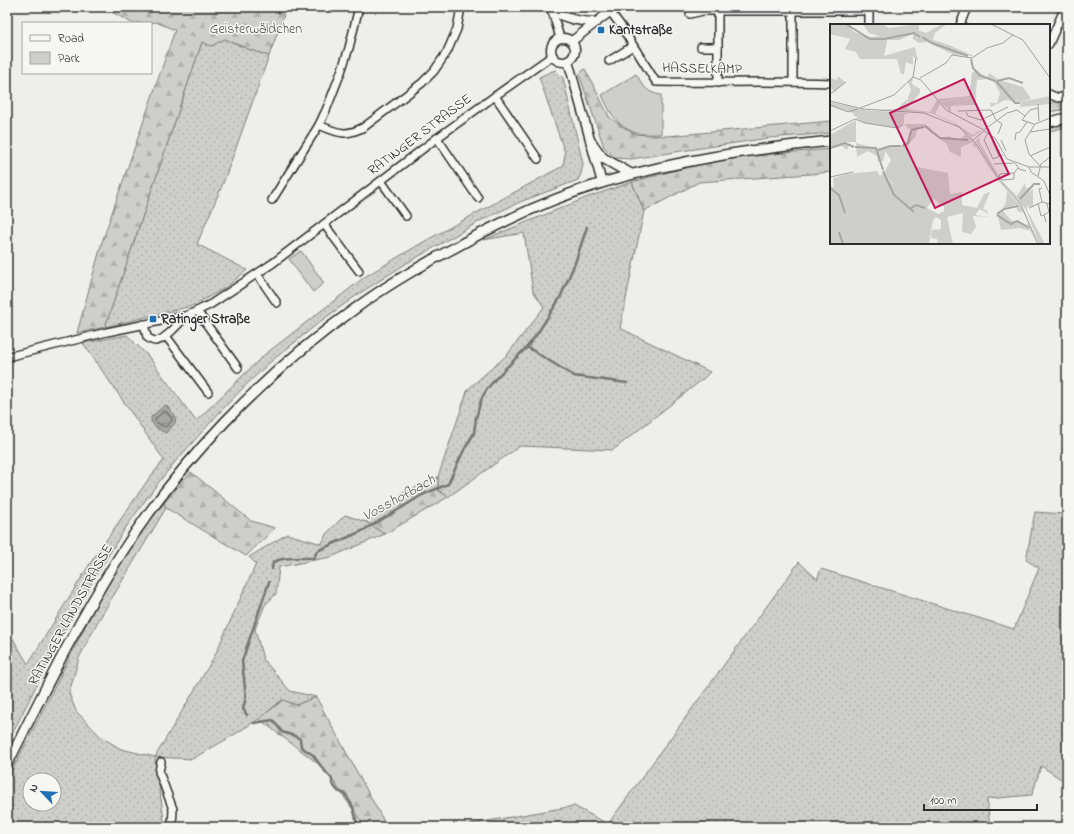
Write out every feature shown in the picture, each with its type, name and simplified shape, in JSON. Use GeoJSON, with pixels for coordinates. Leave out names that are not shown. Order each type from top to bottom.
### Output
{"type":"FeatureCollection","features":[{"type":"Feature","properties":{"kind":"main road"},"geometry":{"type":"LineString","coordinates":[[1050,122],[1067,118]]}},
{"type":"Feature","properties":{"kind":"main road"},"geometry":{"type":"LineString","coordinates":[[591,142],[603,158],[631,174]]}},
{"type":"Feature","properties":{"kind":"main road","name":"RATINGER LANDSTRASSE"},"geometry":{"type":"LineString","coordinates":[[7,764],[90,605],[120,556],[173,481],[218,429],[246,401],[274,374],[329,328],[357,307],[427,262],[489,228],[538,206],[631,174],[682,162],[777,147],[830,142]]}},
{"type":"Feature","properties":{"kind":"street"},"geometry":{"type":"LineString","coordinates":[[272,200],[319,125],[341,72],[349,48],[359,7]]}},
{"type":"Feature","properties":{"kind":"street"},"geometry":{"type":"LineString","coordinates":[[319,125],[345,134],[355,132],[364,127],[422,83],[434,71],[447,52],[457,29],[461,7]]}},
{"type":"Feature","properties":{"kind":"street"},"geometry":{"type":"LineString","coordinates":[[960,24],[967,7]]}},
{"type":"Feature","properties":{"kind":"street"},"geometry":{"type":"LineString","coordinates":[[1050,42],[1065,7]]}},
{"type":"Feature","properties":{"kind":"street"},"geometry":{"type":"LineString","coordinates":[[552,9],[561,16],[571,19],[582,22],[596,22]]}},
{"type":"Feature","properties":{"kind":"street"},"geometry":{"type":"LineString","coordinates":[[552,9],[560,38]]}},
{"type":"Feature","properties":{"kind":"street"},"geometry":{"type":"LineString","coordinates":[[572,41],[613,9]]}},
{"type":"Feature","properties":{"kind":"street","name":"HASSELKAMP"},"geometry":{"type":"LineString","coordinates":[[613,9],[633,46],[656,82],[830,83]]}},
{"type":"Feature","properties":{"kind":"street"},"geometry":{"type":"LineString","coordinates":[[690,14],[703,11],[869,9],[869,24]]}},
{"type":"Feature","properties":{"kind":"street"},"geometry":{"type":"LineString","coordinates":[[718,11],[718,83]]}},
{"type":"Feature","properties":{"kind":"street"},"geometry":{"type":"LineString","coordinates":[[793,11],[793,82]]}},
{"type":"Feature","properties":{"kind":"street"},"geometry":{"type":"LineString","coordinates":[[560,38],[567,38],[572,41],[575,46],[575,53],[571,60],[568,62],[560,62],[552,56],[551,47],[556,40],[560,38]]}},
{"type":"Feature","properties":{"kind":"street"},"geometry":{"type":"LineString","coordinates":[[609,61],[633,46]]}},
{"type":"Feature","properties":{"kind":"street"},"geometry":{"type":"LineString","coordinates":[[701,47],[718,47]]}},
{"type":"Feature","properties":{"kind":"street","name":"RATINGER STRASSE"},"geometry":{"type":"LineString","coordinates":[[7,357],[107,332],[185,316],[211,304],[292,249],[437,138],[552,56]]}},
{"type":"Feature","properties":{"kind":"street"},"geometry":{"type":"LineString","coordinates":[[568,62],[602,183]]}},
{"type":"Feature","properties":{"kind":"street"},"geometry":{"type":"LineString","coordinates":[[1050,94],[1058,98],[1067,96]]}},
{"type":"Feature","properties":{"kind":"street"},"geometry":{"type":"LineString","coordinates":[[494,96],[538,159]]}},
{"type":"Feature","properties":{"kind":"street"},"geometry":{"type":"LineString","coordinates":[[437,138],[478,198]]}},
{"type":"Feature","properties":{"kind":"street"},"geometry":{"type":"LineString","coordinates":[[381,181],[406,216]]}},
{"type":"Feature","properties":{"kind":"street"},"geometry":{"type":"LineString","coordinates":[[324,224],[358,271]]}},
{"type":"Feature","properties":{"kind":"street"},"geometry":{"type":"LineString","coordinates":[[257,274],[278,302]]}},
{"type":"Feature","properties":{"kind":"street"},"geometry":{"type":"LineString","coordinates":[[197,311],[238,368]]}},
{"type":"Feature","properties":{"kind":"street","name":"RATINGER STRASSE"},"geometry":{"type":"LineString","coordinates":[[166,336],[182,321],[185,316]]}},
{"type":"Feature","properties":{"kind":"street"},"geometry":{"type":"LineString","coordinates":[[144,324],[147,337],[152,341],[157,341],[166,336],[208,392]]}},
{"type":"Feature","properties":{"kind":"street"},"geometry":{"type":"LineString","coordinates":[[161,762],[159,772],[173,809],[172,827]]}},
{"type":"Feature","properties":{"kind":"green space","name":"Geisterwäldchen"},"geometry":{"type":"Polygon","coordinates":[[[106,7],[268,7],[284,15],[269,56],[225,39],[211,46],[202,42],[105,327],[77,333],[102,242],[175,30],[156,22],[130,22],[110,11],[106,7]]]}},
{"type":"Feature","properties":{"kind":"green space"},"geometry":{"type":"Polygon","coordinates":[[[225,39],[269,56],[224,181],[197,244],[247,270],[225,288],[192,306],[105,327],[202,42],[211,46],[225,39]]]}},
{"type":"Feature","properties":{"kind":"green space"},"geometry":{"type":"Polygon","coordinates":[[[585,69],[610,118],[634,134],[667,136],[830,121],[830,133],[769,138],[631,159],[615,158],[604,147],[579,74],[585,69]]]}},
{"type":"Feature","properties":{"kind":"green space"},"geometry":{"type":"Polygon","coordinates":[[[555,70],[563,78],[583,164],[578,180],[520,202],[482,220],[407,263],[357,295],[321,321],[268,364],[244,387],[175,462],[124,530],[58,642],[7,744],[7,635],[9,632],[28,664],[91,562],[150,477],[164,460],[83,343],[127,335],[148,356],[196,421],[263,356],[366,276],[427,240],[563,166],[565,153],[539,77],[555,70]]]}},
{"type":"Feature","properties":{"kind":"green space"},"geometry":{"type":"Polygon","coordinates":[[[636,74],[648,90],[661,95],[661,134],[639,134],[627,129],[614,117],[602,95],[636,74]]]}},
{"type":"Feature","properties":{"kind":"green space"},"geometry":{"type":"Polygon","coordinates":[[[1067,99],[1067,109],[1050,112],[1050,103],[1067,99]]]}},
{"type":"Feature","properties":{"kind":"green space"},"geometry":{"type":"Polygon","coordinates":[[[1067,123],[1067,127],[1050,131],[1050,126],[1067,123]]]}},
{"type":"Feature","properties":{"kind":"green space"},"geometry":{"type":"Polygon","coordinates":[[[830,149],[830,172],[699,182],[644,211],[632,182],[706,162],[830,149]]]}},
{"type":"Feature","properties":{"kind":"green space"},"geometry":{"type":"Polygon","coordinates":[[[632,182],[644,211],[620,328],[710,372],[613,450],[520,446],[448,497],[438,490],[438,477],[468,389],[507,355],[544,307],[533,291],[524,233],[483,240],[588,197],[632,182]]]}},
{"type":"Feature","properties":{"kind":"green space"},"geometry":{"type":"Polygon","coordinates":[[[301,251],[324,283],[313,292],[289,259],[301,251]]]}},
{"type":"Feature","properties":{"kind":"green space"},"geometry":{"type":"Polygon","coordinates":[[[191,472],[251,521],[275,528],[246,556],[166,508],[164,503],[191,472]]]}},
{"type":"Feature","properties":{"kind":"green space"},"geometry":{"type":"Polygon","coordinates":[[[438,477],[438,490],[448,497],[385,534],[366,522],[403,493],[438,477]]]}},
{"type":"Feature","properties":{"kind":"green space"},"geometry":{"type":"Polygon","coordinates":[[[164,503],[166,508],[97,623],[79,658],[69,693],[76,711],[101,737],[121,749],[155,757],[165,827],[7,827],[7,781],[93,611],[132,543],[164,503]]]}},
{"type":"Feature","properties":{"kind":"green space"},"geometry":{"type":"Polygon","coordinates":[[[1035,512],[1064,514],[1067,516],[1067,783],[1041,766],[1032,795],[987,799],[990,827],[453,827],[574,806],[608,824],[799,562],[817,579],[821,569],[1014,629],[1039,568],[1026,560],[1035,512]]]}},
{"type":"Feature","properties":{"kind":"green space"},"geometry":{"type":"Polygon","coordinates":[[[345,515],[366,522],[385,534],[331,557],[279,567],[276,594],[265,605],[255,629],[263,659],[290,691],[316,697],[296,705],[282,700],[259,719],[192,759],[155,757],[214,657],[256,564],[249,557],[287,534],[322,544],[326,534],[345,515]]]}},
{"type":"Feature","properties":{"kind":"green space"},"geometry":{"type":"Polygon","coordinates":[[[316,697],[387,827],[365,827],[324,768],[259,719],[283,700],[296,705],[316,697]]]}},
{"type":"Feature","properties":{"kind":"water"},"geometry":{"type":"Polygon","coordinates":[[[165,405],[176,417],[175,423],[166,433],[156,427],[151,420],[151,417],[165,405]]]}},
{"type":"Feature","properties":{"kind":"waterway","name":"Vosshofbach"},"geometry":{"type":"LineString","coordinates":[[272,569],[273,562],[282,559],[314,558],[317,551],[362,531],[422,495],[448,484],[474,433],[481,400],[487,389],[497,377],[527,347],[560,298],[575,263],[587,227]]}},
{"type":"Feature","properties":{"kind":"waterway"},"geometry":{"type":"LineString","coordinates":[[527,347],[574,376],[627,383]]}},
{"type":"Feature","properties":{"kind":"waterway","name":"Vosshofbach"},"geometry":{"type":"LineString","coordinates":[[247,715],[243,709],[246,697],[242,661],[269,582]]}},
{"type":"Feature","properties":{"kind":"waterway","name":"Vosshofbach"},"geometry":{"type":"LineString","coordinates":[[254,723],[273,720],[282,732],[300,739],[301,747],[313,755],[332,779],[332,784],[338,791],[345,794],[353,807],[358,827]]}},
{"type":"Feature","properties":{"kind":"place","name":"Kantstraße"},"geometry":{"type":"Point","coordinates":[601,30]}},
{"type":"Feature","properties":{"kind":"place","name":"Ratinger Straße"},"geometry":{"type":"Point","coordinates":[153,319]}}]}
